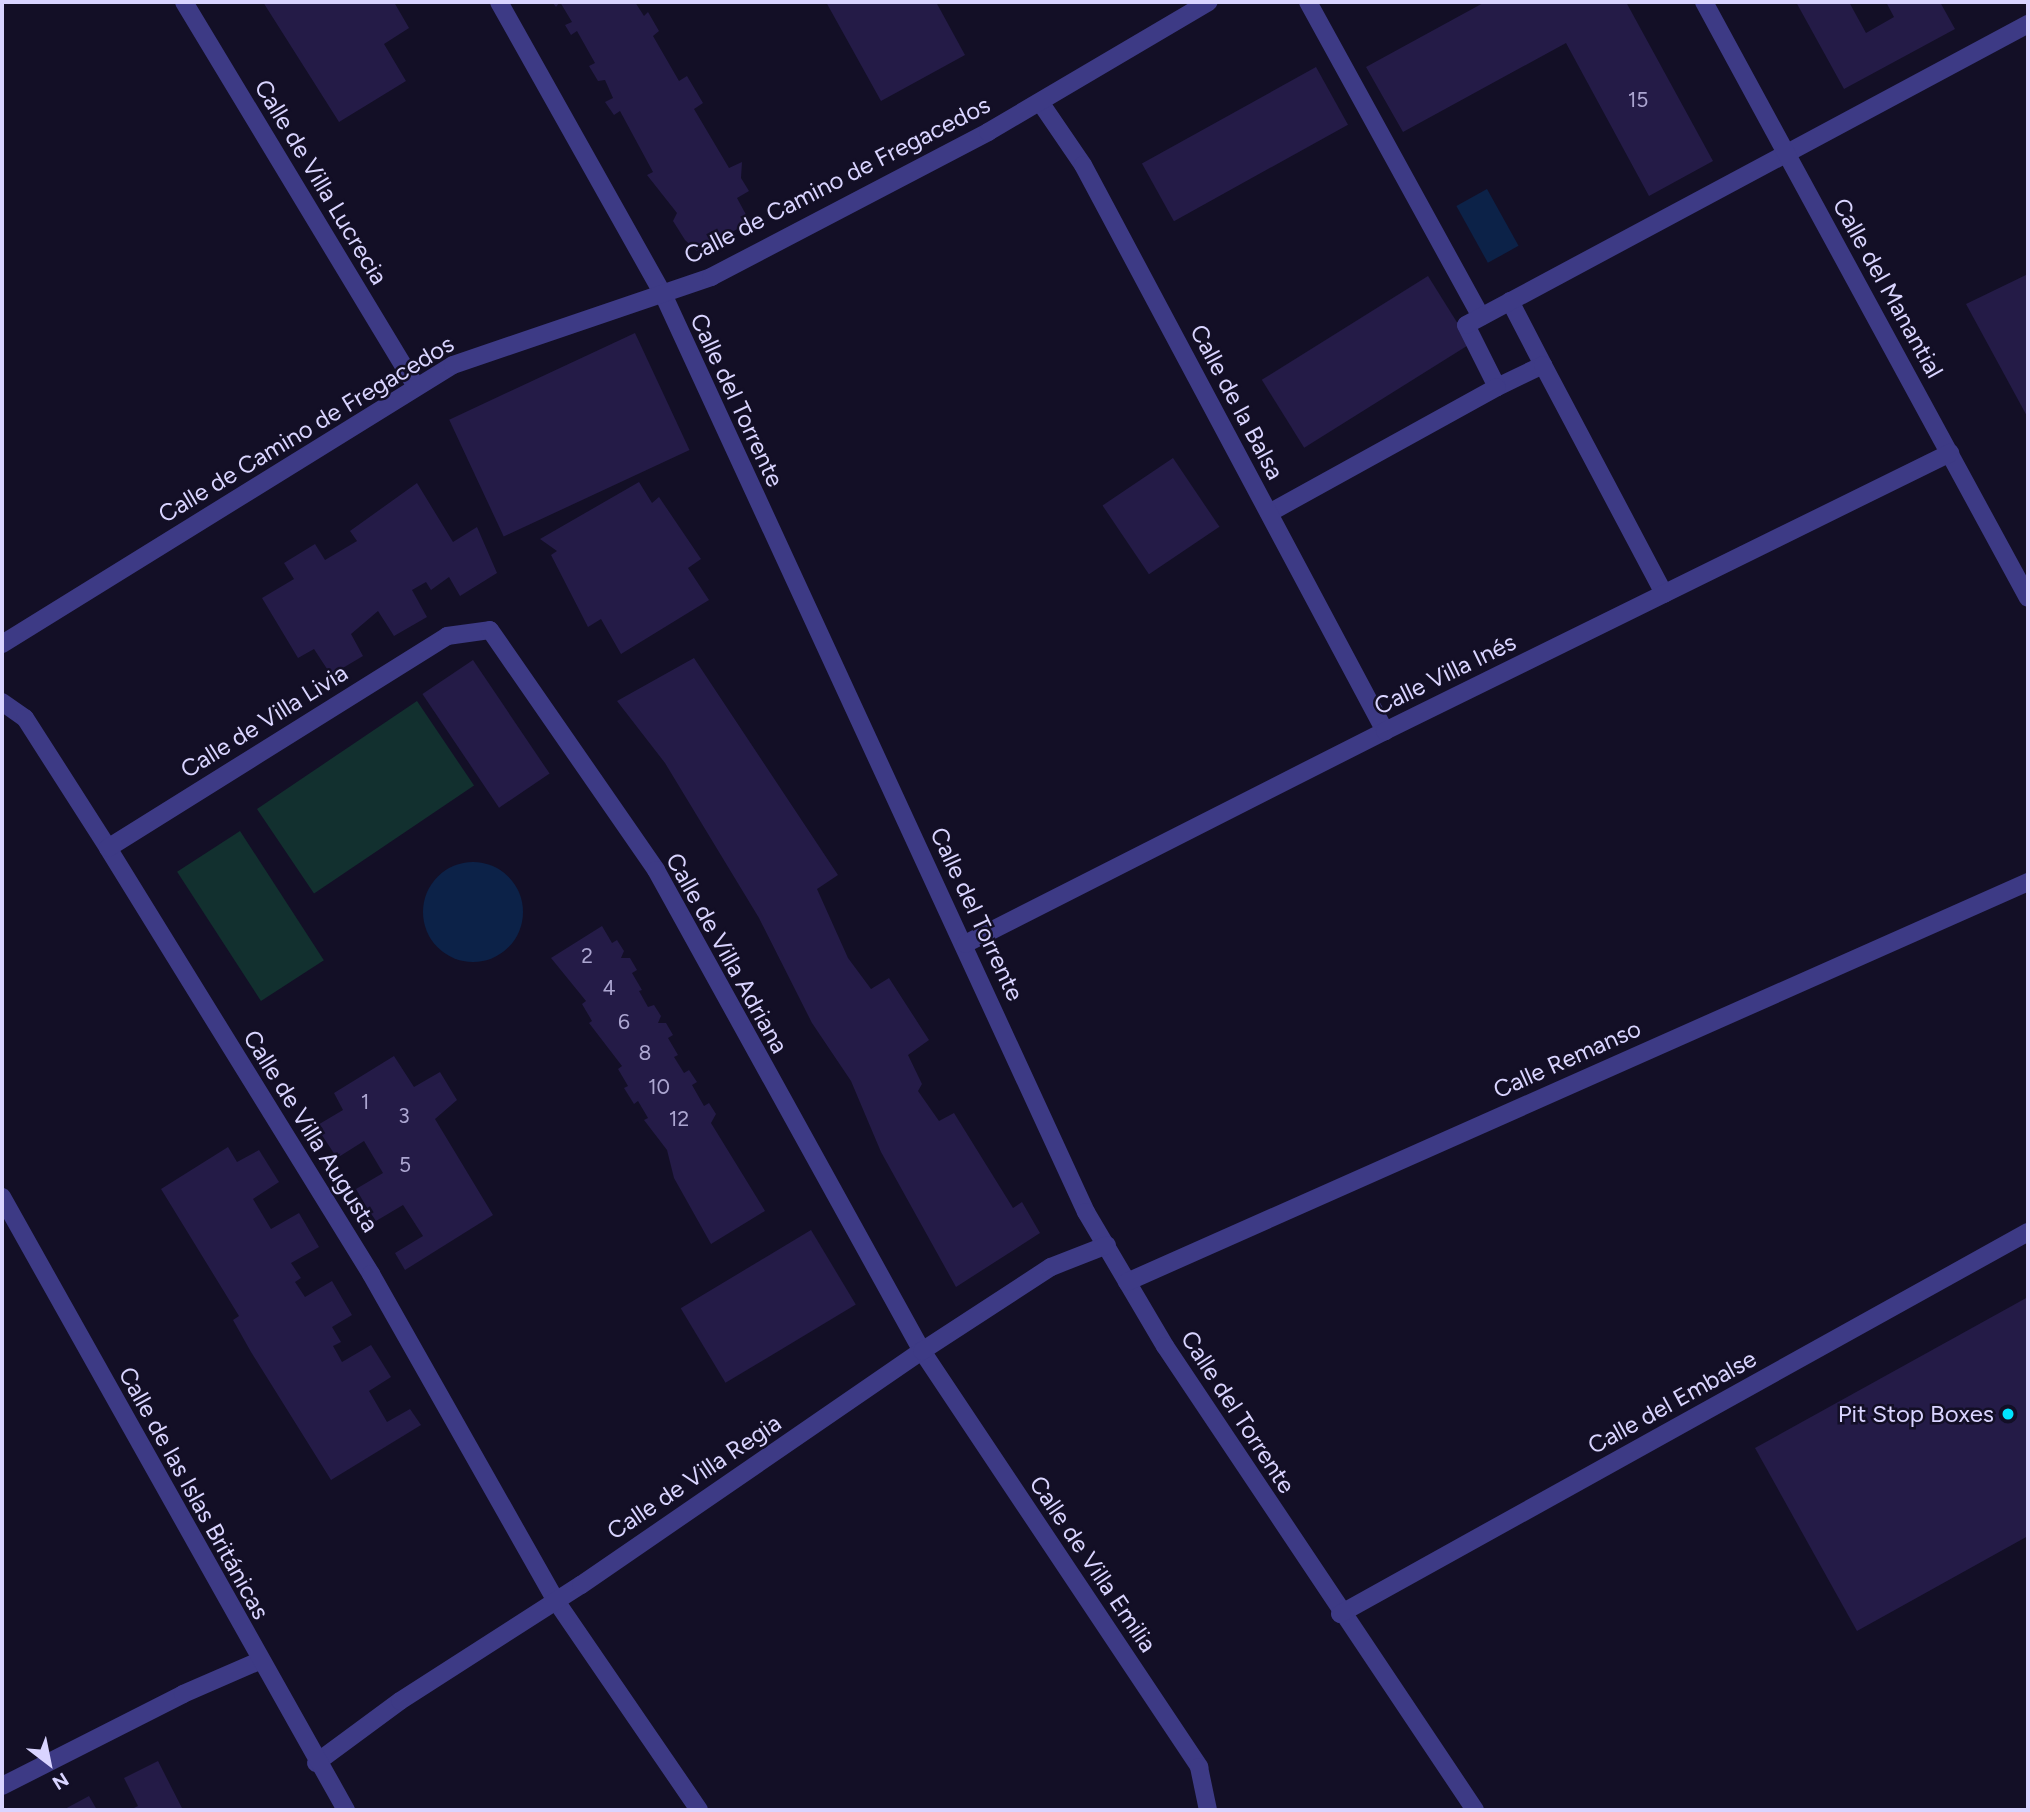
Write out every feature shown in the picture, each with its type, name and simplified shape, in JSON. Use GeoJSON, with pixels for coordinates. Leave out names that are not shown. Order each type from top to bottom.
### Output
{"type":"FeatureCollection","features":[{"type":"Feature","properties":{"kind":"street","name":"Calle de Villa Lucrecia"},"geometry":{"type":"LineString","coordinates":[[184,2],[416,387]]}},
{"type":"Feature","properties":{"kind":"street","name":"Calle del Torrente"},"geometry":{"type":"LineString","coordinates":[[499,2],[663,294],[965,944],[1086,1212],[1127,1282],[1340,1614],[1475,1810]]}},
{"type":"Feature","properties":{"kind":"street","name":"Calle de Camino de Fregacedos"},"geometry":{"type":"LineString","coordinates":[[2,644],[453,365],[611,307],[663,294],[711,277],[1040,102],[1209,2]]}},
{"type":"Feature","properties":{"kind":"street"},"geometry":{"type":"LineString","coordinates":[[1308,2],[1481,317]]}},
{"type":"Feature","properties":{"kind":"street","name":"Calle del Manantial"},"geometry":{"type":"LineString","coordinates":[[1704,2],[2028,598]]}},
{"type":"Feature","properties":{"kind":"street"},"geometry":{"type":"LineString","coordinates":[[1497,387],[1466,325],[2028,24]]}},
{"type":"Feature","properties":{"kind":"street","name":"Calle de la Balsa"},"geometry":{"type":"LineString","coordinates":[[1040,102],[1083,165],[1385,731]]}},
{"type":"Feature","properties":{"kind":"street"},"geometry":{"type":"LineString","coordinates":[[1510,301],[1664,594]]}},
{"type":"Feature","properties":{"kind":"street"},"geometry":{"type":"LineString","coordinates":[[1269,513],[1497,387],[1543,365]]}},
{"type":"Feature","properties":{"kind":"street","name":"Calle Villa Inés"},"geometry":{"type":"LineString","coordinates":[[965,944],[1385,731],[1950,453]]}},
{"type":"Feature","properties":{"kind":"street","name":"Calle de Villa Adriana"},"geometry":{"type":"LineString","coordinates":[[447,636],[490,629],[656,870],[922,1351]]}},
{"type":"Feature","properties":{"kind":"street","name":"Calle de Villa Livia"},"geometry":{"type":"LineString","coordinates":[[108,848],[447,636]]}},
{"type":"Feature","properties":{"kind":"street","name":"Calle de Villa Augusta"},"geometry":{"type":"LineString","coordinates":[[2,702],[25,718],[371,1274],[556,1601]]}},
{"type":"Feature","properties":{"kind":"street","name":"Calle Remanso"},"geometry":{"type":"LineString","coordinates":[[1127,1282],[2028,882]]}},
{"type":"Feature","properties":{"kind":"street","name":"Calle de las Islas Británicas"},"geometry":{"type":"LineString","coordinates":[[2,1197],[316,1763],[346,1810]]}},
{"type":"Feature","properties":{"kind":"street","name":"Calle del Embalse"},"geometry":{"type":"LineString","coordinates":[[1340,1614],[2028,1232]]}},
{"type":"Feature","properties":{"kind":"street","name":"Calle de Villa Regia"},"geometry":{"type":"LineString","coordinates":[[316,1763],[400,1701],[556,1601],[922,1351],[1051,1267],[1107,1245]]}},
{"type":"Feature","properties":{"kind":"street","name":"Calle de Villa Emilia"},"geometry":{"type":"LineString","coordinates":[[922,1351],[1199,1767],[1208,1810]]}},
{"type":"Feature","properties":{"kind":"street"},"geometry":{"type":"LineString","coordinates":[[556,1601],[699,1810]]}},
{"type":"Feature","properties":{"kind":"street"},"geometry":{"type":"LineString","coordinates":[[2,1786],[183,1694],[259,1661]]}},
{"type":"Feature","properties":{"kind":"green space"},"geometry":{"type":"Polygon","coordinates":[[[417,701],[474,786],[314,893],[257,809],[417,701]]]}},
{"type":"Feature","properties":{"kind":"green space"},"geometry":{"type":"Polygon","coordinates":[[[240,831],[324,960],[261,1001],[177,872],[240,831]]]}},
{"type":"Feature","properties":{"kind":"water"},"geometry":{"type":"Polygon","coordinates":[[[1487,189],[1519,246],[1488,263],[1456,206],[1487,189]]]}},
{"type":"Feature","properties":{"kind":"water"},"geometry":{"type":"Polygon","coordinates":[[[473,862],[492,866],[508,877],[519,893],[523,912],[519,931],[508,947],[492,958],[473,962],[454,958],[438,947],[427,931],[423,912],[427,893],[438,877],[454,866],[473,862]]]}},
{"type":"Feature","properties":{"kind":"building"},"geometry":{"type":"Polygon","coordinates":[[[263,2],[394,2],[409,28],[384,44],[406,81],[339,122],[263,2]]]}},
{"type":"Feature","properties":{"kind":"building"},"geometry":{"type":"Polygon","coordinates":[[[560,2],[635,2],[644,16],[648,12],[659,31],[653,36],[679,81],[687,76],[703,103],[694,109],[729,168],[742,162],[741,178],[749,191],[737,198],[750,222],[697,251],[685,240],[673,221],[677,213],[647,175],[653,172],[620,111],[614,115],[605,102],[613,98],[605,80],[598,81],[589,66],[595,63],[577,31],[571,35],[565,25],[572,22],[560,2]]]}},
{"type":"Feature","properties":{"kind":"building"},"geometry":{"type":"Polygon","coordinates":[[[826,2],[936,2],[965,55],[881,101],[826,2]]]}},
{"type":"Feature","properties":{"kind":"building"},"geometry":{"type":"Polygon","coordinates":[[[1485,2],[1626,2],[1713,161],[1649,196],[1566,43],[1403,132],[1366,67],[1485,2]]]}},
{"type":"Feature","properties":{"kind":"building"},"geometry":{"type":"Polygon","coordinates":[[[1796,2],[1849,2],[1866,33],[1894,17],[1886,2],[1940,2],[1955,29],[1844,89],[1796,2]]]}},
{"type":"Feature","properties":{"kind":"building"},"geometry":{"type":"Polygon","coordinates":[[[1316,67],[1348,125],[1174,221],[1142,163],[1316,67]]]}},
{"type":"Feature","properties":{"kind":"building"},"geometry":{"type":"Polygon","coordinates":[[[2028,274],[2028,418],[1966,304],[2028,274]]]}},
{"type":"Feature","properties":{"kind":"building"},"geometry":{"type":"Polygon","coordinates":[[[1428,276],[1470,344],[1304,448],[1262,380],[1428,276]]]}},
{"type":"Feature","properties":{"kind":"building"},"geometry":{"type":"Polygon","coordinates":[[[635,333],[690,450],[504,537],[449,420],[635,333]]]}},
{"type":"Feature","properties":{"kind":"building"},"geometry":{"type":"Polygon","coordinates":[[[1173,458],[1219,527],[1149,574],[1103,506],[1173,458]]]}},
{"type":"Feature","properties":{"kind":"building"},"geometry":{"type":"Polygon","coordinates":[[[639,482],[652,503],[659,497],[701,559],[688,568],[709,600],[621,654],[601,619],[588,627],[551,555],[557,551],[540,539],[639,482]]]}},
{"type":"Feature","properties":{"kind":"building"},"geometry":{"type":"Polygon","coordinates":[[[417,483],[453,542],[477,527],[497,573],[460,596],[449,577],[431,590],[426,582],[412,590],[427,617],[394,636],[378,611],[351,634],[363,656],[331,675],[314,649],[298,658],[262,598],[294,579],[284,563],[315,544],[325,560],[357,541],[350,531],[417,483]]]}},
{"type":"Feature","properties":{"kind":"building"},"geometry":{"type":"Polygon","coordinates":[[[694,658],[838,875],[817,889],[848,958],[871,989],[889,978],[929,1040],[908,1055],[922,1084],[918,1091],[939,1121],[954,1113],[1013,1208],[1022,1202],[1040,1233],[956,1287],[881,1152],[851,1081],[812,1023],[759,918],[665,763],[617,701],[694,658]]]}},
{"type":"Feature","properties":{"kind":"building"},"geometry":{"type":"Polygon","coordinates":[[[473,660],[550,774],[499,808],[422,694],[473,660]]]}},
{"type":"Feature","properties":{"kind":"building"},"geometry":{"type":"Polygon","coordinates":[[[602,926],[612,943],[617,940],[624,951],[621,958],[630,958],[637,970],[632,973],[642,990],[639,991],[648,1007],[654,1005],[661,1016],[658,1023],[666,1023],[673,1035],[668,1038],[678,1055],[674,1057],[684,1073],[689,1070],[697,1082],[692,1085],[704,1106],[709,1103],[716,1114],[711,1123],[765,1211],[711,1244],[674,1178],[667,1150],[644,1120],[648,1118],[638,1101],[634,1104],[624,1088],[628,1086],[618,1069],[622,1066],[589,1023],[592,1021],[582,1004],[586,1001],[551,958],[602,926]]]}},
{"type":"Feature","properties":{"kind":"building"},"geometry":{"type":"Polygon","coordinates":[[[394,1056],[414,1087],[440,1072],[457,1100],[435,1119],[493,1215],[405,1270],[395,1253],[423,1236],[403,1205],[376,1221],[366,1206],[356,1189],[383,1173],[364,1141],[337,1158],[316,1126],[343,1110],[334,1093],[394,1056]]]}},
{"type":"Feature","properties":{"kind":"building"},"geometry":{"type":"Polygon","coordinates":[[[228,1147],[237,1162],[259,1150],[279,1182],[253,1199],[271,1229],[299,1213],[319,1247],[291,1263],[301,1278],[295,1282],[305,1297],[332,1281],[352,1315],[332,1327],[341,1342],[333,1346],[342,1362],[371,1345],[391,1377],[369,1391],[387,1422],[410,1409],[421,1425],[331,1480],[251,1352],[233,1320],[239,1316],[161,1189],[228,1147]]]}},
{"type":"Feature","properties":{"kind":"building"},"geometry":{"type":"Polygon","coordinates":[[[811,1230],[856,1305],[726,1383],[681,1308],[811,1230]]]}},
{"type":"Feature","properties":{"kind":"building"},"geometry":{"type":"Polygon","coordinates":[[[2028,1297],[2028,1536],[1857,1631],[1755,1448],[2028,1297]]]}},
{"type":"Feature","properties":{"kind":"building"},"geometry":{"type":"Polygon","coordinates":[[[158,1761],[183,1810],[130,1810],[138,1806],[124,1778],[158,1761]]]}},
{"type":"Feature","properties":{"kind":"building"},"geometry":{"type":"Polygon","coordinates":[[[89,1796],[97,1810],[63,1810],[89,1796]]]}},
{"type":"Feature","properties":{"kind":"place","name":"Pit Stop Boxes"},"geometry":{"type":"Point","coordinates":[2008,1414]}}]}
